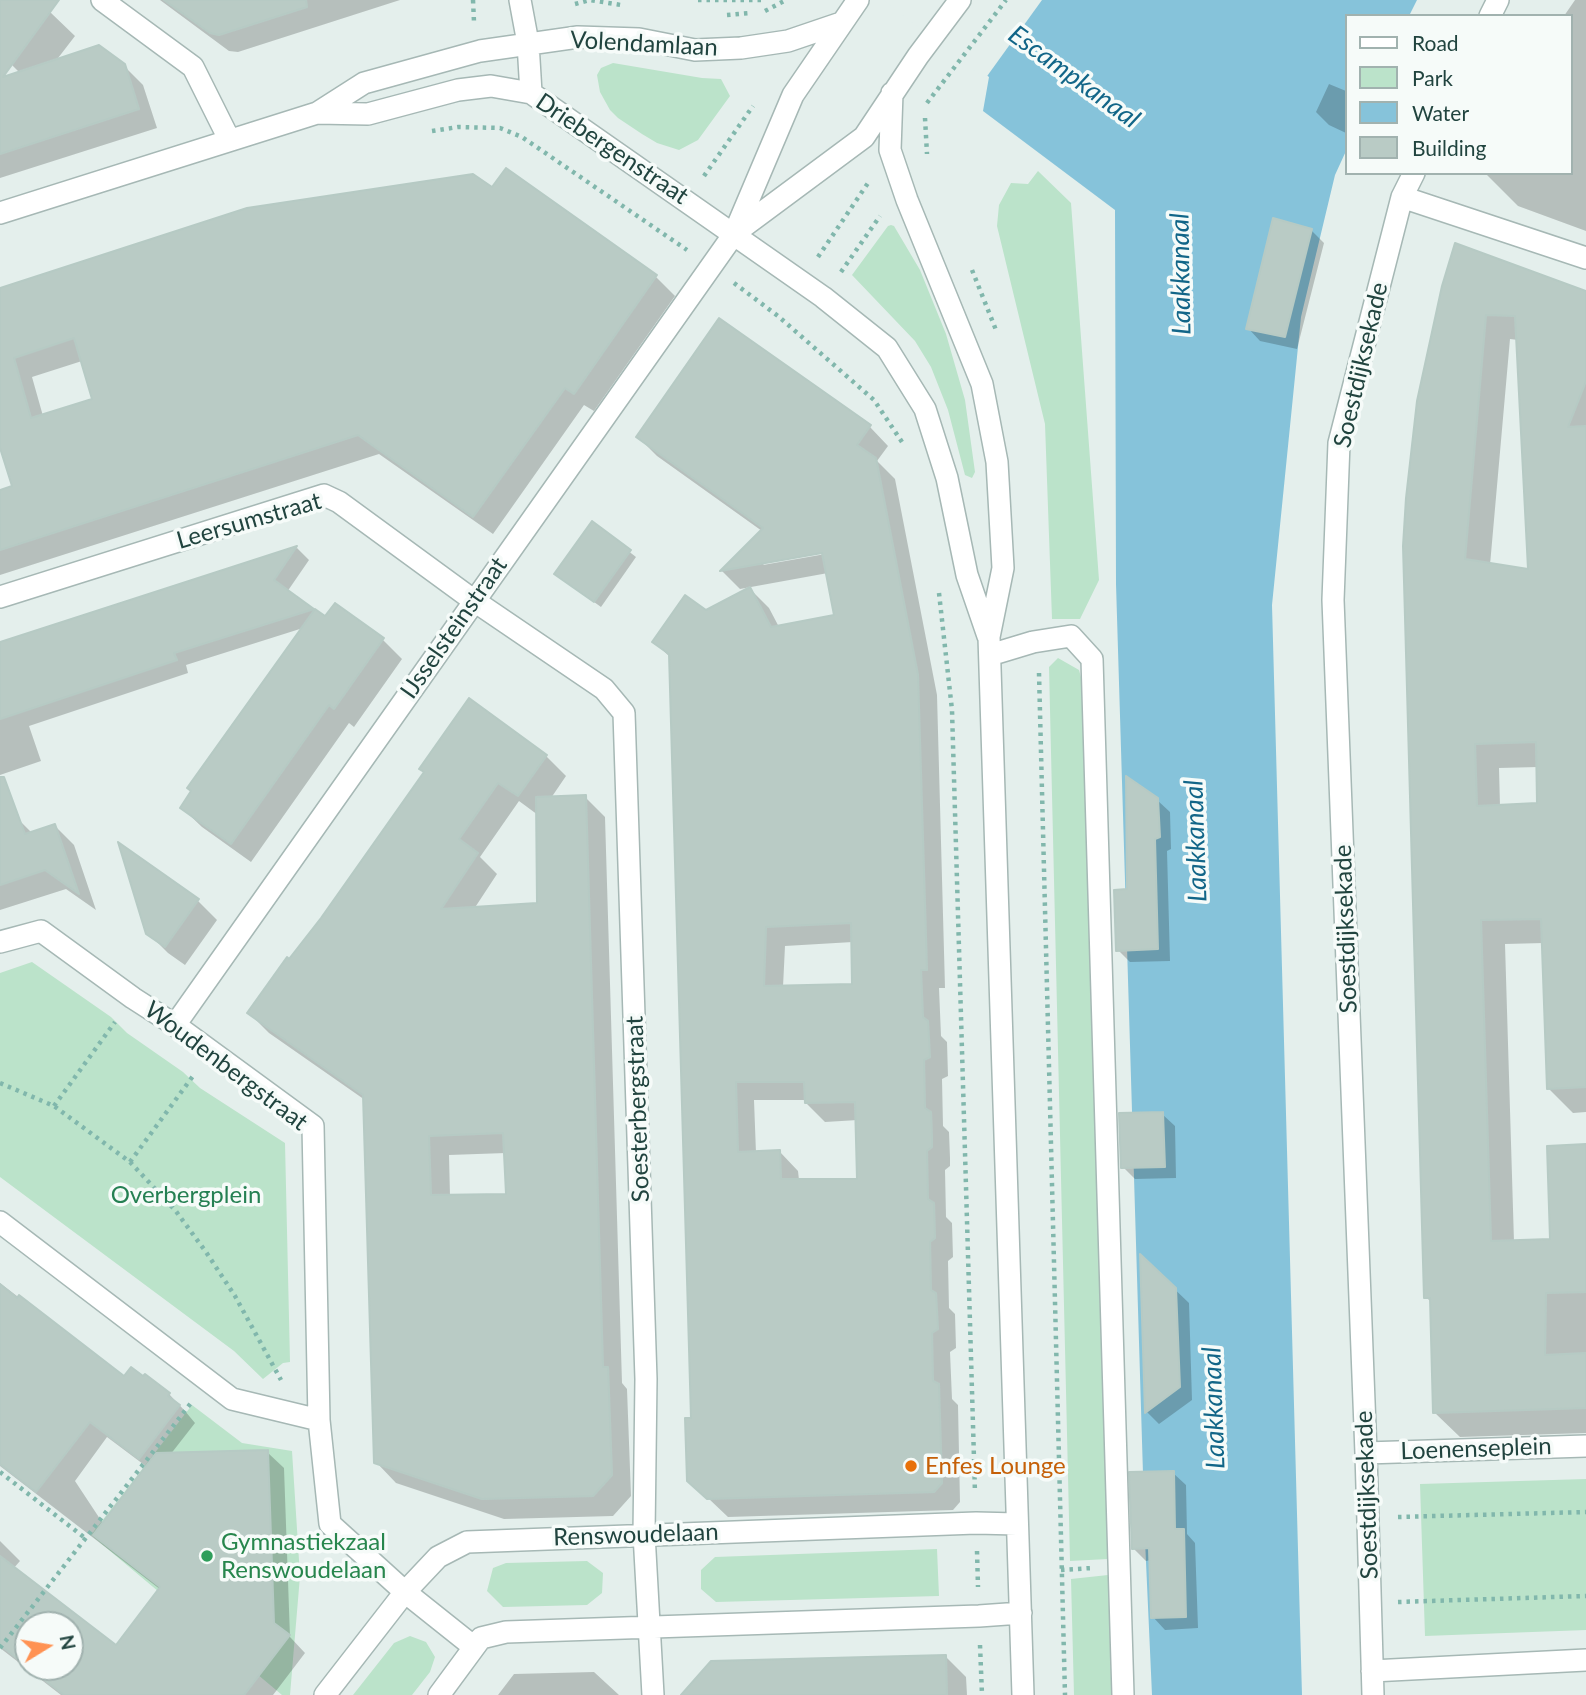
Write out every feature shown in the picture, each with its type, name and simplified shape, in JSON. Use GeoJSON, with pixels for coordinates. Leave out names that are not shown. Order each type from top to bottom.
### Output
{"type":"FeatureCollection","features":[{"type":"Feature","properties":{"kind":"street"},"geometry":{"type":"LineString","coordinates":[[102,0],[193,67],[229,139]]}},
{"type":"Feature","properties":{"kind":"street"},"geometry":{"type":"LineString","coordinates":[[520,0],[528,43],[531,93]]}},
{"type":"Feature","properties":{"kind":"street"},"geometry":{"type":"LineString","coordinates":[[734,234],[864,137],[892,93],[960,0]]}},
{"type":"Feature","properties":{"kind":"street"},"geometry":{"type":"LineString","coordinates":[[734,234],[793,95],[850,10]]}},
{"type":"Feature","properties":{"kind":"street","name":"Volendamlaan"},"geometry":{"type":"LineString","coordinates":[[528,43],[578,37],[639,39],[695,50],[771,45],[788,41],[850,10]]}},
{"type":"Feature","properties":{"kind":"street","name":"Driebergenstraat"},"geometry":{"type":"LineString","coordinates":[[0,213],[317,113],[365,83],[480,51],[528,43]]}},
{"type":"Feature","properties":{"kind":"street","name":"Driebergenstraat"},"geometry":{"type":"LineString","coordinates":[[317,113],[368,114],[458,90],[491,86],[531,93],[734,234]]}},
{"type":"Feature","properties":{"kind":"street"},"geometry":{"type":"LineString","coordinates":[[892,93],[890,150],[907,200],[982,384],[998,462],[1003,568],[989,646],[1023,1695]]}},
{"type":"Feature","properties":{"kind":"street","name":"Soestdijksekade"},"geometry":{"type":"LineString","coordinates":[[1373,1695],[1332,600],[1339,443],[1402,197],[1413,175]]}},
{"type":"Feature","properties":{"kind":"street"},"geometry":{"type":"LineString","coordinates":[[1402,197],[1586,258]]}},
{"type":"Feature","properties":{"kind":"street"},"geometry":{"type":"LineString","coordinates":[[734,234],[802,281],[887,348],[925,409],[947,478],[967,575],[989,646]]}},
{"type":"Feature","properties":{"kind":"street","name":"IJsselsteinstraat"},"geometry":{"type":"LineString","coordinates":[[175,1025],[734,234]]}},
{"type":"Feature","properties":{"kind":"street","name":"Leersumstraat"},"geometry":{"type":"LineString","coordinates":[[0,597],[324,495],[339,502],[473,600]]}},
{"type":"Feature","properties":{"kind":"street","name":"Soesterbergstraat"},"geometry":{"type":"LineString","coordinates":[[473,600],[604,689],[624,713],[646,1379],[644,1534],[653,1695]]}},
{"type":"Feature","properties":{"kind":"street"},"geometry":{"type":"LineString","coordinates":[[989,646],[1071,636],[1092,659],[1123,1695]]}},
{"type":"Feature","properties":{"kind":"street","name":"Woudenbergstraat"},"geometry":{"type":"LineString","coordinates":[[0,942],[41,931],[313,1126],[319,1420],[330,1524],[405,1592],[474,1647]]}},
{"type":"Feature","properties":{"kind":"street"},"geometry":{"type":"LineString","coordinates":[[0,1222],[232,1399],[319,1420]]}},
{"type":"Feature","properties":{"kind":"street","name":"Loenenseplein"},"geometry":{"type":"LineString","coordinates":[[1366,1452],[1586,1446]]}},
{"type":"Feature","properties":{"kind":"street","name":"Renswoudelaan"},"geometry":{"type":"LineString","coordinates":[[325,1695],[405,1592],[438,1557],[467,1542],[976,1523],[1017,1524]]}},
{"type":"Feature","properties":{"kind":"street"},"geometry":{"type":"LineString","coordinates":[[439,1695],[481,1638],[506,1632],[1021,1613]]}},
{"type":"Feature","properties":{"kind":"street"},"geometry":{"type":"LineString","coordinates":[[1372,1671],[1586,1660]]}},
{"type":"Feature","properties":{"kind":"path"},"geometry":{"type":"LineString","coordinates":[[473,0],[474,23]]}},
{"type":"Feature","properties":{"kind":"path"},"geometry":{"type":"LineString","coordinates":[[698,0],[764,0]]}},
{"type":"Feature","properties":{"kind":"path"},"geometry":{"type":"LineString","coordinates":[[771,45],[766,11],[786,0]]}},
{"type":"Feature","properties":{"kind":"path"},"geometry":{"type":"LineString","coordinates":[[924,106],[1006,0]]}},
{"type":"Feature","properties":{"kind":"path"},"geometry":{"type":"LineString","coordinates":[[665,235],[756,100]]}},
{"type":"Feature","properties":{"kind":"path"},"geometry":{"type":"LineString","coordinates":[[500,128],[522,137],[712,267],[778,316],[874,400],[909,453]]}},
{"type":"Feature","properties":{"kind":"path"},"geometry":{"type":"LineString","coordinates":[[778,316],[890,150]]}},
{"type":"Feature","properties":{"kind":"path"},"geometry":{"type":"LineString","coordinates":[[800,334],[879,217],[907,200]]}},
{"type":"Feature","properties":{"kind":"path"},"geometry":{"type":"LineString","coordinates":[[938,588],[952,710],[982,1695]]}},
{"type":"Feature","properties":{"kind":"path"},"geometry":{"type":"LineString","coordinates":[[54,1106],[133,998]]}},
{"type":"Feature","properties":{"kind":"path"},"geometry":{"type":"LineString","coordinates":[[130,1162],[211,1053]]}},
{"type":"Feature","properties":{"kind":"path"},"geometry":{"type":"LineString","coordinates":[[0,1083],[54,1106],[130,1162],[175,1210],[235,1296],[280,1376],[286,1412]]}},
{"type":"Feature","properties":{"kind":"path"},"geometry":{"type":"LineString","coordinates":[[0,1648],[208,1381]]}},
{"type":"Feature","properties":{"kind":"path"},"geometry":{"type":"LineString","coordinates":[[0,1472],[85,1538]]}},
{"type":"Feature","properties":{"kind":"path"},"geometry":{"type":"LineString","coordinates":[[1368,1518],[1586,1512]]}},
{"type":"Feature","properties":{"kind":"path"},"geometry":{"type":"LineString","coordinates":[[1370,1603],[1586,1596]]}},
{"type":"Feature","properties":{"kind":"green space"},"geometry":{"type":"Polygon","coordinates":[[[613,63],[721,79],[730,96],[698,140],[679,150],[657,143],[610,110],[600,92],[597,75],[601,68],[613,63]]]}},
{"type":"Feature","properties":{"kind":"green space"},"geometry":{"type":"Polygon","coordinates":[[[1038,171],[1071,203],[1099,580],[1080,619],[1052,619],[1045,424],[997,226],[999,205],[1011,183],[1028,184],[1038,171]]]}},
{"type":"Feature","properties":{"kind":"green space"},"geometry":{"type":"Polygon","coordinates":[[[891,225],[920,270],[946,334],[965,400],[975,472],[972,478],[965,475],[948,410],[931,367],[915,341],[852,275],[891,225]]]}},
{"type":"Feature","properties":{"kind":"green space"},"geometry":{"type":"Polygon","coordinates":[[[1058,658],[1079,670],[1082,681],[1108,1559],[1070,1561],[1049,667],[1058,658]]]}},
{"type":"Feature","properties":{"kind":"green space","name":"Overbergplein"},"geometry":{"type":"Polygon","coordinates":[[[32,962],[111,1017],[127,1033],[183,1072],[200,1088],[285,1143],[290,1362],[283,1363],[263,1379],[234,1351],[0,1177],[0,973],[32,962]]]}},
{"type":"Feature","properties":{"kind":"green space","name":"Gymnastiekzaal Renswoudelaan"},"geometry":{"type":"Polygon","coordinates":[[[192,1405],[242,1443],[292,1451],[300,1576],[290,1695],[282,1695],[91,1535],[192,1405]]]}},
{"type":"Feature","properties":{"kind":"green space"},"geometry":{"type":"Polygon","coordinates":[[[1586,1479],[1586,1630],[1425,1636],[1420,1484],[1586,1479]]]}},
{"type":"Feature","properties":{"kind":"green space"},"geometry":{"type":"Polygon","coordinates":[[[937,1549],[939,1596],[716,1602],[701,1589],[701,1570],[715,1557],[937,1549]]]}},
{"type":"Feature","properties":{"kind":"green space"},"geometry":{"type":"Polygon","coordinates":[[[587,1561],[603,1573],[602,1593],[587,1605],[503,1607],[487,1591],[493,1568],[506,1563],[587,1561]]]}},
{"type":"Feature","properties":{"kind":"green space"},"geometry":{"type":"Polygon","coordinates":[[[1108,1575],[1112,1695],[1074,1695],[1071,1579],[1108,1575]]]}},
{"type":"Feature","properties":{"kind":"green space"},"geometry":{"type":"Polygon","coordinates":[[[410,1636],[426,1642],[435,1657],[430,1672],[412,1695],[353,1695],[394,1643],[410,1636]]]}},
{"type":"Feature","properties":{"kind":"water"},"geometry":{"type":"Polygon","coordinates":[[[887,0],[1417,0],[1410,14],[1344,14],[1344,155],[1335,175],[1301,317],[1272,605],[1302,1695],[1152,1695],[1116,584],[1115,210],[983,111],[989,77],[887,0]]]}},
{"type":"Feature","properties":{"kind":"pier"},"geometry":{"type":"Polygon","coordinates":[[[883,0],[1042,0],[985,79],[883,0]]]}},
{"type":"Feature","properties":{"kind":"building"},"geometry":{"type":"Polygon","coordinates":[[[0,0],[59,0],[3,77],[99,45],[125,64],[139,109],[0,154],[0,0]]]}},
{"type":"Feature","properties":{"kind":"building"},"geometry":{"type":"Polygon","coordinates":[[[164,0],[306,0],[307,7],[219,35],[210,33],[164,0]]]}},
{"type":"Feature","properties":{"kind":"building"},"geometry":{"type":"Polygon","coordinates":[[[506,168],[657,275],[574,394],[565,388],[473,517],[358,435],[0,550],[0,490],[12,486],[0,448],[0,288],[247,208],[473,174],[492,187],[506,168]],[[74,338],[14,358],[31,418],[92,399],[74,338]]]}},
{"type":"Feature","properties":{"kind":"building"},"geometry":{"type":"Polygon","coordinates":[[[1273,218],[1312,229],[1285,337],[1246,329],[1273,218]]]}},
{"type":"Feature","properties":{"kind":"building"},"geometry":{"type":"Polygon","coordinates":[[[1455,243],[1586,291],[1586,381],[1568,427],[1586,426],[1586,1087],[1547,1089],[1541,919],[1481,920],[1491,1241],[1550,1239],[1547,1146],[1586,1144],[1586,1292],[1546,1293],[1545,1355],[1586,1353],[1586,1408],[1433,1413],[1430,1298],[1424,1298],[1403,546],[1417,401],[1442,286],[1455,243]],[[1486,315],[1465,559],[1528,569],[1515,316],[1486,315]],[[1536,742],[1475,744],[1477,806],[1537,803],[1536,742]]]}},
{"type":"Feature","properties":{"kind":"building"},"geometry":{"type":"Polygon","coordinates":[[[719,318],[871,425],[857,445],[876,458],[918,675],[927,970],[921,970],[923,1017],[928,1021],[930,1057],[924,1060],[925,1108],[931,1112],[932,1147],[927,1151],[928,1199],[934,1203],[935,1238],[930,1242],[931,1290],[936,1293],[938,1329],[932,1333],[933,1381],[939,1384],[942,1483],[934,1492],[707,1499],[687,1481],[685,1418],[691,1418],[669,654],[652,642],[685,595],[706,610],[750,587],[771,627],[834,615],[822,553],[720,571],[763,528],[636,437],[719,318]],[[851,923],[766,927],[764,986],[852,984],[851,923]],[[736,1082],[738,1152],[780,1150],[781,1179],[857,1179],[855,1102],[805,1103],[804,1082],[736,1082]]]}},
{"type":"Feature","properties":{"kind":"building"},"geometry":{"type":"Polygon","coordinates":[[[592,521],[631,550],[594,602],[554,574],[592,521]]]}},
{"type":"Feature","properties":{"kind":"building"},"geometry":{"type":"Polygon","coordinates":[[[297,546],[274,580],[314,609],[174,653],[177,660],[0,719],[0,642],[297,546]]]}},
{"type":"Feature","properties":{"kind":"building"},"geometry":{"type":"Polygon","coordinates":[[[335,603],[384,638],[334,709],[329,705],[231,844],[180,808],[191,791],[187,788],[315,609],[325,616],[335,603]]]}},
{"type":"Feature","properties":{"kind":"building"},"geometry":{"type":"Polygon","coordinates":[[[469,698],[547,755],[518,796],[498,783],[459,839],[478,853],[441,909],[537,903],[536,797],[586,795],[603,1367],[608,1367],[612,1475],[593,1496],[482,1499],[374,1463],[363,1095],[247,1013],[287,957],[289,959],[321,918],[424,772],[419,769],[469,698]],[[503,1133],[429,1136],[431,1195],[506,1194],[503,1133]]]}},
{"type":"Feature","properties":{"kind":"building"},"geometry":{"type":"Polygon","coordinates":[[[1126,776],[1158,798],[1160,837],[1155,839],[1158,949],[1116,951],[1114,890],[1127,889],[1126,776]]]}},
{"type":"Feature","properties":{"kind":"building"},"geometry":{"type":"Polygon","coordinates":[[[0,777],[4,777],[25,834],[55,824],[79,894],[45,870],[0,885],[0,777]]]}},
{"type":"Feature","properties":{"kind":"building"},"geometry":{"type":"Polygon","coordinates":[[[118,842],[199,899],[165,947],[146,934],[118,842]]]}},
{"type":"Feature","properties":{"kind":"building"},"geometry":{"type":"Polygon","coordinates":[[[1163,1112],[1165,1167],[1121,1168],[1119,1113],[1163,1112]]]}},
{"type":"Feature","properties":{"kind":"building"},"geometry":{"type":"Polygon","coordinates":[[[1140,1254],[1176,1288],[1180,1387],[1145,1413],[1140,1254]]]}},
{"type":"Feature","properties":{"kind":"building"},"geometry":{"type":"Polygon","coordinates":[[[0,1284],[17,1298],[19,1295],[124,1376],[131,1367],[143,1376],[145,1374],[170,1393],[168,1396],[180,1405],[139,1459],[90,1422],[36,1492],[0,1464],[0,1284]]]}},
{"type":"Feature","properties":{"kind":"building","name":"Gymnastiekzaal Renswoudelaan"},"geometry":{"type":"Polygon","coordinates":[[[268,1450],[274,1623],[290,1635],[244,1695],[64,1695],[46,1681],[84,1681],[84,1620],[116,1645],[160,1587],[93,1535],[156,1453],[268,1450]]]}},
{"type":"Feature","properties":{"kind":"building"},"geometry":{"type":"Polygon","coordinates":[[[1174,1471],[1175,1529],[1184,1529],[1186,1617],[1151,1618],[1149,1548],[1132,1549],[1129,1472],[1174,1471]]]}},
{"type":"Feature","properties":{"kind":"building","name":"Gymnastiekzaal Renswoudelaan"},"geometry":{"type":"Polygon","coordinates":[[[0,1556],[72,1611],[14,1611],[14,1656],[0,1645],[0,1556]]]}},
{"type":"Feature","properties":{"kind":"building"},"geometry":{"type":"Polygon","coordinates":[[[946,1655],[947,1695],[681,1695],[711,1661],[946,1655]]]}},
{"type":"Feature","properties":{"kind":"place","name":"Enfes Lounge"},"geometry":{"type":"Point","coordinates":[911,1466]}},
{"type":"Feature","properties":{"kind":"place","name":"Gymnastiekzaal Renswoudelaan"},"geometry":{"type":"Point","coordinates":[207,1556]}},
{"type":"Feature","properties":{"kind":"water label","name":"Escampkanaal"},"geometry":{"type":"Point","coordinates":[1074,77]}},
{"type":"Feature","properties":{"kind":"water label","name":"Laakkanaal"},"geometry":{"type":"Point","coordinates":[1181,274]}},
{"type":"Feature","properties":{"kind":"water label","name":"Laakkanaal"},"geometry":{"type":"Point","coordinates":[1196,841]}},
{"type":"Feature","properties":{"kind":"water label","name":"Laakkanaal"},"geometry":{"type":"Point","coordinates":[1214,1408]}}]}
